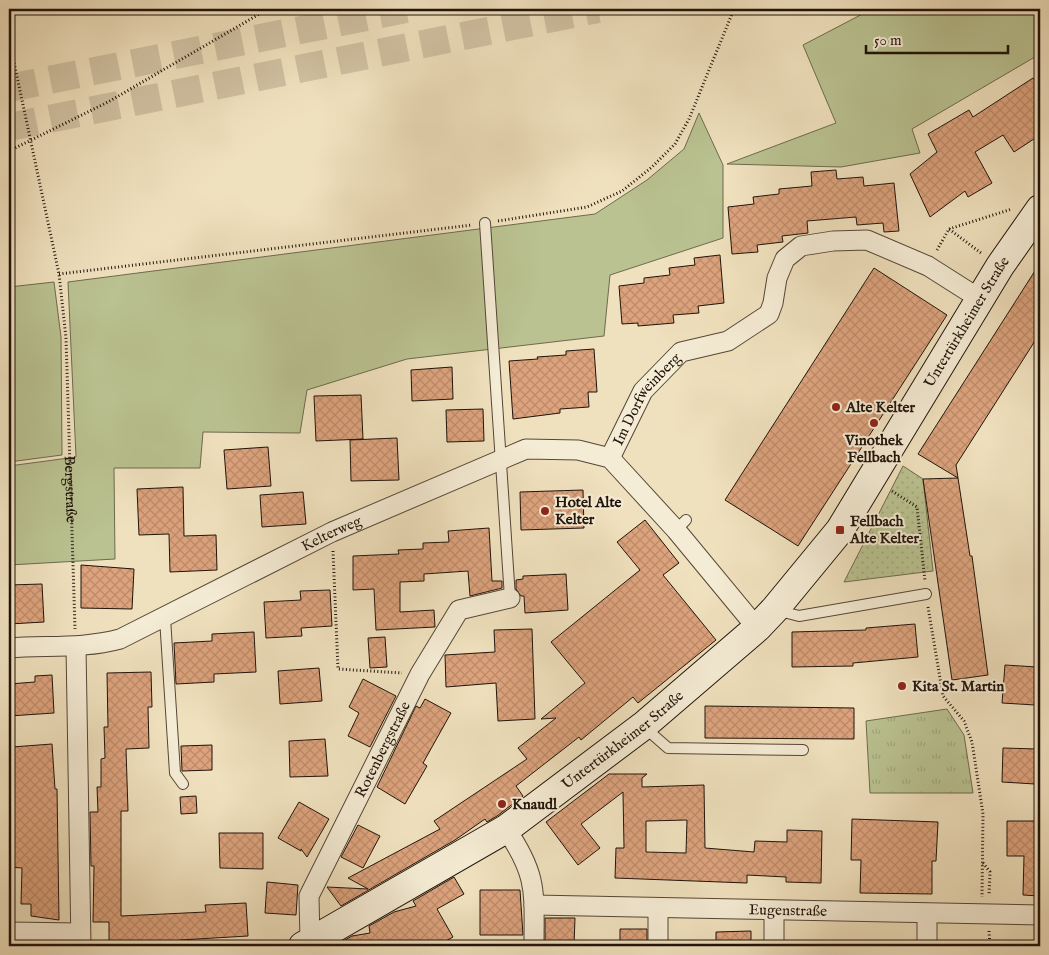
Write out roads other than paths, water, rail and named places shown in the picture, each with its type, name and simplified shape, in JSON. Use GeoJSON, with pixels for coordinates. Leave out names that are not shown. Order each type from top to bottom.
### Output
{"type":"FeatureCollection","features":[{"type":"Feature","properties":{"kind":"main road","name":"Untertürkheimer Straße"},"geometry":{"type":"LineString","coordinates":[[306,944],[458,859],[506,829],[643,726],[766,618],[840,530],[1000,266],[1040,209]]}},
{"type":"Feature","properties":{"kind":"street","name":"Im Dorfweinberg"},"geometry":{"type":"LineString","coordinates":[[610,458],[643,391],[681,352],[728,341],[769,314],[773,303],[776,278],[785,259],[801,246],[833,241],[867,240],[928,266],[980,299]]}},
{"type":"Feature","properties":{"kind":"street","name":"Kelterweg"},"geometry":{"type":"LineString","coordinates":[[9,648],[47,645],[95,646],[120,639],[166,618],[332,532],[526,449],[578,450],[610,458]]}},
{"type":"Feature","properties":{"kind":"street"},"geometry":{"type":"LineString","coordinates":[[610,458],[681,525],[766,618]]}},
{"type":"Feature","properties":{"kind":"street","name":"Rotenbergstraße"},"geometry":{"type":"LineString","coordinates":[[306,944],[309,896],[420,674],[459,610],[510,598]]}},
{"type":"Feature","properties":{"kind":"street"},"geometry":{"type":"LineString","coordinates":[[9,932],[80,940],[76,647]]}},
{"type":"Feature","properties":{"kind":"street"},"geometry":{"type":"LineString","coordinates":[[506,829],[526,861],[534,882],[534,946]]}},
{"type":"Feature","properties":{"kind":"street","name":"Eugenstraße"},"geometry":{"type":"LineString","coordinates":[[534,905],[1040,915]]}},
{"type":"Feature","properties":{"kind":"street"},"geometry":{"type":"LineString","coordinates":[[658,908],[658,946]]}},
{"type":"Feature","properties":{"kind":"street"},"geometry":{"type":"LineString","coordinates":[[774,911],[774,946]]}},
{"type":"Feature","properties":{"kind":"street"},"geometry":{"type":"LineString","coordinates":[[927,914],[928,946]]}},
{"type":"Feature","properties":{"kind":"lane"},"geometry":{"type":"LineString","coordinates":[[485,223],[510,598]]}},
{"type":"Feature","properties":{"kind":"lane"},"geometry":{"type":"LineString","coordinates":[[766,618],[799,616],[926,594]]}},
{"type":"Feature","properties":{"kind":"lane"},"geometry":{"type":"LineString","coordinates":[[166,618],[175,773],[182,784]]}},
{"type":"Feature","properties":{"kind":"lane"},"geometry":{"type":"LineString","coordinates":[[643,726],[668,748],[803,750]]}},
{"type":"Feature","properties":{"kind":"tunnel"},"geometry":{"type":"LineString","coordinates":[[9,88],[406,9]]}},
{"type":"Feature","properties":{"kind":"tunnel"},"geometry":{"type":"LineString","coordinates":[[9,127],[598,9]]}},
{"type":"Feature","properties":{"kind":"place","name":"Alte Kelter"},"geometry":{"type":"Point","coordinates":[836,407]}},
{"type":"Feature","properties":{"kind":"place","name":"Vinothek Fellbach"},"geometry":{"type":"Point","coordinates":[874,423]}},
{"type":"Feature","properties":{"kind":"place","name":"Hotel Alte Kelter"},"geometry":{"type":"Point","coordinates":[545,511]}},
{"type":"Feature","properties":{"kind":"place","name":"Fellbach Alte Kelter"},"geometry":{"type":"Point","coordinates":[840,530]}},
{"type":"Feature","properties":{"kind":"place","name":"Kita St. Martin"},"geometry":{"type":"Point","coordinates":[902,686]}},
{"type":"Feature","properties":{"kind":"place","name":"Knaudl"},"geometry":{"type":"Point","coordinates":[502,804]}}]}
